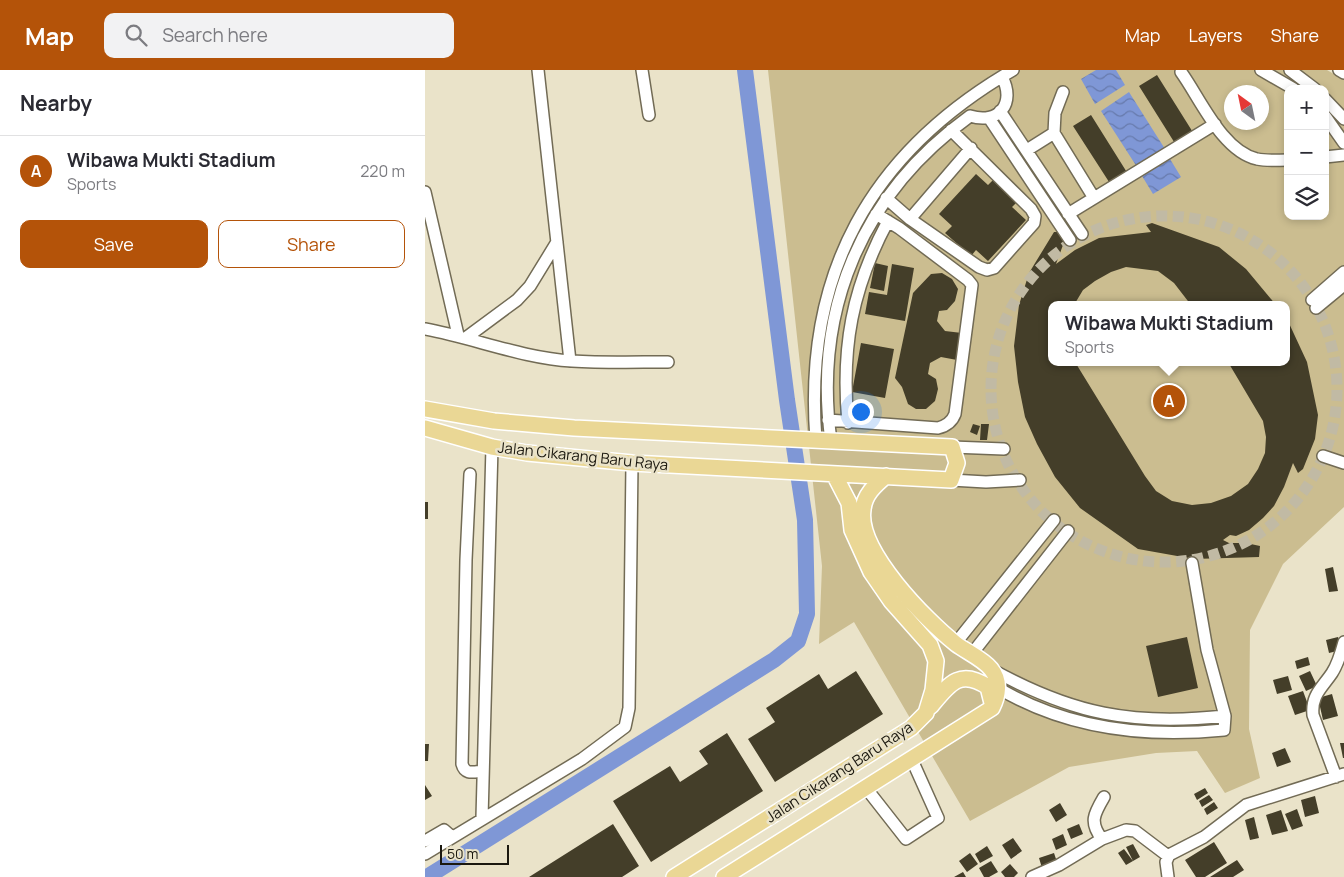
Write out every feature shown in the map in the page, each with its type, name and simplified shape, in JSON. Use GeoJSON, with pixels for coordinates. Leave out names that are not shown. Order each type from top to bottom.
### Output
{"type":"FeatureCollection","features":[{"type":"Feature","properties":{"kind":"main road","name":"Jalan Cikarang Baru Raya"},"geometry":{"type":"LineString","coordinates":[[425,408],[494,422],[575,428],[952,447]]}},
{"type":"Feature","properties":{"kind":"main road","name":"Jalan Cikarang Baru Raya"},"geometry":{"type":"LineString","coordinates":[[425,428],[492,447],[527,453],[632,463],[951,480]]}},
{"type":"Feature","properties":{"kind":"main road"},"geometry":{"type":"LineString","coordinates":[[951,480],[957,463],[952,447]]}},
{"type":"Feature","properties":{"kind":"main road","name":"Jalan Cikarang Baru Raya"},"geometry":{"type":"LineString","coordinates":[[674,877],[911,728],[925,713],[935,678],[936,661],[931,645],[891,602],[871,572],[852,530],[849,502],[834,474]]}},
{"type":"Feature","properties":{"kind":"main road"},"geometry":{"type":"LineString","coordinates":[[886,476],[868,494],[863,510],[865,533],[881,565],[904,594],[955,644],[991,669],[998,688],[997,697],[992,708]]}},
{"type":"Feature","properties":{"kind":"main road"},"geometry":{"type":"LineString","coordinates":[[925,713],[948,685],[967,678],[978,680],[988,687],[992,708]]}},
{"type":"Feature","properties":{"kind":"main road","name":"Jalan Cikarang Baru Raya"},"geometry":{"type":"LineString","coordinates":[[723,877],[992,708]]}},
{"type":"Feature","properties":{"kind":"street"},"geometry":{"type":"LineString","coordinates":[[538,70],[570,361]]}},
{"type":"Feature","properties":{"kind":"street"},"geometry":{"type":"LineString","coordinates":[[642,70],[649,115]]}},
{"type":"Feature","properties":{"kind":"street"},"geometry":{"type":"LineString","coordinates":[[821,440],[814,370],[817,335],[825,301],[842,252],[866,205],[886,176],[921,137],[961,103],[1013,70]]}},
{"type":"Feature","properties":{"kind":"street"},"geometry":{"type":"LineString","coordinates":[[1261,70],[1287,85]]}},
{"type":"Feature","properties":{"kind":"street"},"geometry":{"type":"LineString","coordinates":[[1290,70],[1310,85]]}},
{"type":"Feature","properties":{"kind":"street"},"geometry":{"type":"LineString","coordinates":[[1339,70],[1344,73]]}},
{"type":"Feature","properties":{"kind":"street"},"geometry":{"type":"LineString","coordinates":[[1181,72],[1215,124],[1241,151],[1255,158],[1284,160]]}},
{"type":"Feature","properties":{"kind":"street"},"geometry":{"type":"LineString","coordinates":[[821,440],[828,420],[827,359],[833,321],[848,269],[886,198],[916,162],[969,116],[989,118],[1000,112],[1006,104],[1008,94],[1002,76]]}},
{"type":"Feature","properties":{"kind":"street"},"geometry":{"type":"LineString","coordinates":[[1063,92],[1055,113],[1054,133],[1094,198]]}},
{"type":"Feature","properties":{"kind":"street"},"geometry":{"type":"LineString","coordinates":[[961,103],[969,116]]}},
{"type":"Feature","properties":{"kind":"street"},"geometry":{"type":"LineString","coordinates":[[1329,103],[1344,119]]}},
{"type":"Feature","properties":{"kind":"street"},"geometry":{"type":"LineString","coordinates":[[1000,112],[1082,234]]}},
{"type":"Feature","properties":{"kind":"street"},"geometry":{"type":"LineString","coordinates":[[989,118],[1070,240]]}},
{"type":"Feature","properties":{"kind":"street"},"geometry":{"type":"LineString","coordinates":[[1329,122],[1344,143]]}},
{"type":"Feature","properties":{"kind":"street"},"geometry":{"type":"LineString","coordinates":[[1068,214],[1215,124]]}},
{"type":"Feature","properties":{"kind":"street"},"geometry":{"type":"LineString","coordinates":[[886,198],[910,219],[987,270],[995,268],[1034,223],[1035,216],[971,148],[951,130]]}},
{"type":"Feature","properties":{"kind":"street"},"geometry":{"type":"LineString","coordinates":[[1027,150],[1054,133]]}},
{"type":"Feature","properties":{"kind":"street"},"geometry":{"type":"LineString","coordinates":[[910,219],[971,148]]}},
{"type":"Feature","properties":{"kind":"street"},"geometry":{"type":"LineString","coordinates":[[1329,157],[1344,155]]}},
{"type":"Feature","properties":{"kind":"street"},"geometry":{"type":"LineString","coordinates":[[425,192],[462,336]]}},
{"type":"Feature","properties":{"kind":"street"},"geometry":{"type":"LineString","coordinates":[[828,420],[847,423],[938,428],[947,424],[953,419],[955,414],[972,285],[969,280],[876,214]]}},
{"type":"Feature","properties":{"kind":"street"},"geometry":{"type":"LineString","coordinates":[[847,423],[845,388],[852,316],[859,286],[870,254],[888,221]]}},
{"type":"Feature","properties":{"kind":"street"},"geometry":{"type":"LineString","coordinates":[[462,336],[517,300],[530,286],[557,242]]}},
{"type":"Feature","properties":{"kind":"street"},"geometry":{"type":"LineString","coordinates":[[1344,272],[1314,304],[1344,285]]}},
{"type":"Feature","properties":{"kind":"street"},"geometry":{"type":"LineString","coordinates":[[425,329],[462,336],[499,347],[570,361],[668,362]]}},
{"type":"Feature","properties":{"kind":"street"},"geometry":{"type":"LineString","coordinates":[[482,818],[492,447]]}},
{"type":"Feature","properties":{"kind":"street","name":"Jalan Cikarang Baru Raya"},"geometry":{"type":"LineString","coordinates":[[952,447],[1004,449]]}},
{"type":"Feature","properties":{"kind":"street"},"geometry":{"type":"LineString","coordinates":[[1323,456],[1344,463]]}},
{"type":"Feature","properties":{"kind":"street"},"geometry":{"type":"LineString","coordinates":[[425,854],[582,759],[625,728],[629,708],[632,463]]}},
{"type":"Feature","properties":{"kind":"street"},"geometry":{"type":"LineString","coordinates":[[470,474],[466,560],[462,764],[463,769],[468,772],[483,771]]}},
{"type":"Feature","properties":{"kind":"street","name":"Jalan Cikarang Baru Raya"},"geometry":{"type":"LineString","coordinates":[[951,480],[986,482],[1020,480]]}},
{"type":"Feature","properties":{"kind":"street"},"geometry":{"type":"LineString","coordinates":[[955,644],[1054,520]]}},
{"type":"Feature","properties":{"kind":"street"},"geometry":{"type":"LineString","coordinates":[[971,655],[1068,531]]}},
{"type":"Feature","properties":{"kind":"street"},"geometry":{"type":"LineString","coordinates":[[998,688],[1045,711],[1096,727],[1168,734],[1224,731],[1225,716],[1207,650],[1193,563]]}},
{"type":"Feature","properties":{"kind":"street"},"geometry":{"type":"LineString","coordinates":[[1168,856],[1204,837],[1246,805],[1340,775],[1313,715],[1312,706],[1313,698],[1337,664],[1344,642]]}},
{"type":"Feature","properties":{"kind":"street"},"geometry":{"type":"LineString","coordinates":[[991,669],[1026,689],[1103,714],[1143,720],[1184,721],[1225,716]]}},
{"type":"Feature","properties":{"kind":"street"},"geometry":{"type":"LineString","coordinates":[[866,788],[906,839],[937,818],[912,760]]}},
{"type":"Feature","properties":{"kind":"street"},"geometry":{"type":"LineString","coordinates":[[1102,839],[1093,828],[1093,823],[1104,797]]}},
{"type":"Feature","properties":{"kind":"street"},"geometry":{"type":"LineString","coordinates":[[425,841],[444,830],[452,837]]}},
{"type":"Feature","properties":{"kind":"street"},"geometry":{"type":"LineString","coordinates":[[1031,877],[1059,865],[1102,839],[1126,830],[1135,831],[1168,856]]}},
{"type":"Feature","properties":{"kind":"street"},"geometry":{"type":"LineString","coordinates":[[1168,856],[1168,877]]}},
{"type":"Feature","properties":{"kind":"shaded area"},"geometry":{"type":"Polygon","coordinates":[[[768,70],[1327,70],[1344,80],[1344,507],[1283,564],[1250,630],[1249,729],[1260,778],[1225,793],[1197,751],[1156,753],[1069,767],[970,821],[854,622],[819,644],[822,566],[768,70]]]}},
{"type":"Feature","properties":{"kind":"water"},"geometry":{"type":"Polygon","coordinates":[[[1096,70],[1116,70],[1125,85],[1095,104],[1081,79],[1096,70]]]}},
{"type":"Feature","properties":{"kind":"water"},"geometry":{"type":"Polygon","coordinates":[[[1129,92],[1165,149],[1137,167],[1101,111],[1129,92]]]}},
{"type":"Feature","properties":{"kind":"water"},"geometry":{"type":"Polygon","coordinates":[[[1170,159],[1181,177],[1153,194],[1142,176],[1170,159]]]}},
{"type":"Feature","properties":{"kind":"building"},"geometry":{"type":"Polygon","coordinates":[[[1157,75],[1194,134],[1176,145],[1139,86],[1157,75]]]}},
{"type":"Feature","properties":{"kind":"building"},"geometry":{"type":"Polygon","coordinates":[[[1091,115],[1128,174],[1111,185],[1073,126],[1091,115]]]}},
{"type":"Feature","properties":{"kind":"building"},"geometry":{"type":"Polygon","coordinates":[[[976,174],[988,185],[993,180],[1017,202],[1012,207],[1026,220],[988,261],[976,250],[971,256],[945,233],[952,226],[939,214],[976,174]]]}},
{"type":"Feature","properties":{"kind":"building"},"geometry":{"type":"Polygon","coordinates":[[[1152,223],[1219,247],[1246,269],[1273,301],[1188,301],[1174,283],[1158,271],[1126,267],[1111,272],[1095,281],[1083,290],[1076,301],[1048,301],[1048,366],[1077,366],[1156,491],[1172,501],[1192,505],[1211,503],[1231,496],[1248,484],[1258,469],[1265,453],[1266,437],[1263,421],[1230,366],[1290,366],[1290,325],[1307,362],[1318,415],[1315,439],[1303,469],[1298,473],[1293,463],[1274,506],[1249,530],[1236,536],[1230,535],[1223,540],[1229,543],[1246,543],[1260,546],[1259,557],[1194,559],[1138,549],[1080,508],[1055,477],[1025,417],[1018,382],[1014,346],[1019,305],[1029,273],[1054,232],[1064,232],[1063,245],[1056,264],[1075,250],[1099,238],[1151,232],[1146,225],[1152,223]]]}},
{"type":"Feature","properties":{"kind":"building"},"geometry":{"type":"Polygon","coordinates":[[[875,263],[888,266],[884,291],[870,288],[875,263]]]}},
{"type":"Feature","properties":{"kind":"building"},"geometry":{"type":"Polygon","coordinates":[[[892,264],[914,268],[905,321],[865,314],[869,292],[887,295],[892,264]]]}},
{"type":"Feature","properties":{"kind":"building"},"geometry":{"type":"Polygon","coordinates":[[[942,273],[952,279],[958,289],[955,301],[947,310],[939,311],[937,321],[945,331],[962,333],[957,360],[941,357],[930,363],[928,374],[936,379],[938,389],[935,401],[926,409],[916,409],[908,404],[902,387],[895,378],[913,293],[931,274],[942,273]]]}},
{"type":"Feature","properties":{"kind":"building"},"geometry":{"type":"Polygon","coordinates":[[[861,343],[894,349],[885,398],[852,392],[861,343]]]}},
{"type":"Feature","properties":{"kind":"building"},"geometry":{"type":"Polygon","coordinates":[[[973,424],[980,426],[977,435],[970,432],[973,424]]]}},
{"type":"Feature","properties":{"kind":"building"},"geometry":{"type":"Polygon","coordinates":[[[981,424],[989,424],[987,440],[980,440],[981,424]]]}},
{"type":"Feature","properties":{"kind":"building"},"geometry":{"type":"Polygon","coordinates":[[[425,502],[428,502],[428,519],[425,519],[425,502]]]}},
{"type":"Feature","properties":{"kind":"building"},"geometry":{"type":"Polygon","coordinates":[[[1333,567],[1338,591],[1329,592],[1325,569],[1333,567]]]}},
{"type":"Feature","properties":{"kind":"building"},"geometry":{"type":"Polygon","coordinates":[[[1187,637],[1198,688],[1158,697],[1146,646],[1187,637]]]}},
{"type":"Feature","properties":{"kind":"building"},"geometry":{"type":"Polygon","coordinates":[[[1338,637],[1341,650],[1329,653],[1326,640],[1338,637]]]}},
{"type":"Feature","properties":{"kind":"building"},"geometry":{"type":"Polygon","coordinates":[[[1308,657],[1310,665],[1297,669],[1295,661],[1308,657]]]}},
{"type":"Feature","properties":{"kind":"building"},"geometry":{"type":"Polygon","coordinates":[[[856,671],[883,714],[775,782],[748,739],[775,722],[766,708],[819,674],[828,689],[856,671]]]}},
{"type":"Feature","properties":{"kind":"building"},"geometry":{"type":"Polygon","coordinates":[[[1310,671],[1317,686],[1306,691],[1299,676],[1310,671]]]}},
{"type":"Feature","properties":{"kind":"building"},"geometry":{"type":"Polygon","coordinates":[[[1288,676],[1292,690],[1277,694],[1273,680],[1288,676]]]}},
{"type":"Feature","properties":{"kind":"building"},"geometry":{"type":"Polygon","coordinates":[[[1303,691],[1310,710],[1295,715],[1288,696],[1303,691]]]}},
{"type":"Feature","properties":{"kind":"building"},"geometry":{"type":"Polygon","coordinates":[[[1332,694],[1338,716],[1323,720],[1318,698],[1332,694]]]}},
{"type":"Feature","properties":{"kind":"building"},"geometry":{"type":"Polygon","coordinates":[[[727,733],[763,791],[651,862],[613,801],[670,766],[680,782],[708,764],[699,751],[727,733]]]}},
{"type":"Feature","properties":{"kind":"building"},"geometry":{"type":"Polygon","coordinates":[[[1340,743],[1344,743],[1344,758],[1343,758],[1340,743]]]}},
{"type":"Feature","properties":{"kind":"building"},"geometry":{"type":"Polygon","coordinates":[[[425,744],[429,744],[428,761],[425,761],[425,744]]]}},
{"type":"Feature","properties":{"kind":"building"},"geometry":{"type":"Polygon","coordinates":[[[1285,748],[1291,762],[1277,767],[1272,753],[1285,748]]]}},
{"type":"Feature","properties":{"kind":"building"},"geometry":{"type":"Polygon","coordinates":[[[425,785],[432,796],[425,800],[425,785]]]}},
{"type":"Feature","properties":{"kind":"building"},"geometry":{"type":"Polygon","coordinates":[[[1205,788],[1208,793],[1197,800],[1194,794],[1205,788]]]}},
{"type":"Feature","properties":{"kind":"building"},"geometry":{"type":"Polygon","coordinates":[[[1209,795],[1213,800],[1202,807],[1199,801],[1209,795]]]}},
{"type":"Feature","properties":{"kind":"building"},"geometry":{"type":"Polygon","coordinates":[[[1315,796],[1319,813],[1305,817],[1301,800],[1315,796]]]}},
{"type":"Feature","properties":{"kind":"building"},"geometry":{"type":"Polygon","coordinates":[[[1214,802],[1218,808],[1207,815],[1204,809],[1214,802]]]}},
{"type":"Feature","properties":{"kind":"building"},"geometry":{"type":"Polygon","coordinates":[[[1060,803],[1067,815],[1056,822],[1049,810],[1060,803]]]}},
{"type":"Feature","properties":{"kind":"building"},"geometry":{"type":"Polygon","coordinates":[[[1297,809],[1303,826],[1292,830],[1285,814],[1297,809]]]}},
{"type":"Feature","properties":{"kind":"building"},"geometry":{"type":"Polygon","coordinates":[[[1281,810],[1288,831],[1272,835],[1266,815],[1281,810]]]}},
{"type":"Feature","properties":{"kind":"building"},"geometry":{"type":"Polygon","coordinates":[[[1254,817],[1259,838],[1250,840],[1245,820],[1254,817]]]}},
{"type":"Feature","properties":{"kind":"building"},"geometry":{"type":"Polygon","coordinates":[[[613,824],[639,866],[622,877],[529,877],[613,824]]]}},
{"type":"Feature","properties":{"kind":"building"},"geometry":{"type":"Polygon","coordinates":[[[1079,824],[1083,834],[1071,839],[1067,829],[1079,824]]]}},
{"type":"Feature","properties":{"kind":"building"},"geometry":{"type":"Polygon","coordinates":[[[1063,834],[1067,845],[1056,850],[1052,839],[1063,834]]]}},
{"type":"Feature","properties":{"kind":"building"},"geometry":{"type":"Polygon","coordinates":[[[1013,838],[1022,851],[1011,859],[1002,845],[1013,838]]]}},
{"type":"Feature","properties":{"kind":"building"},"geometry":{"type":"Polygon","coordinates":[[[1214,842],[1227,863],[1205,877],[1196,877],[1185,860],[1214,842]]]}},
{"type":"Feature","properties":{"kind":"building"},"geometry":{"type":"Polygon","coordinates":[[[1133,844],[1140,857],[1133,861],[1126,847],[1133,844]]]}},
{"type":"Feature","properties":{"kind":"building"},"geometry":{"type":"Polygon","coordinates":[[[987,846],[993,856],[980,863],[975,854],[987,846]]]}},
{"type":"Feature","properties":{"kind":"building"},"geometry":{"type":"Polygon","coordinates":[[[1124,849],[1133,861],[1126,865],[1118,853],[1124,849]]]}},
{"type":"Feature","properties":{"kind":"building"},"geometry":{"type":"Polygon","coordinates":[[[970,853],[978,864],[967,872],[959,861],[970,853]]]}},
{"type":"Feature","properties":{"kind":"building"},"geometry":{"type":"Polygon","coordinates":[[[1054,853],[1057,862],[1042,868],[1039,858],[1054,853]]]}},
{"type":"Feature","properties":{"kind":"building"},"geometry":{"type":"Polygon","coordinates":[[[1237,860],[1244,870],[1233,877],[1210,877],[1237,860]]]}},
{"type":"Feature","properties":{"kind":"building"},"geometry":{"type":"Polygon","coordinates":[[[991,861],[998,872],[989,877],[984,877],[979,868],[991,861]]]}},
{"type":"Feature","properties":{"kind":"building"},"geometry":{"type":"Polygon","coordinates":[[[1010,864],[1018,873],[1014,877],[1005,877],[1001,872],[1010,864]]]}},
{"type":"Feature","properties":{"kind":"building"},"geometry":{"type":"Polygon","coordinates":[[[963,872],[966,877],[954,877],[963,872]]]}},
{"type":"Feature","properties":{"kind":"waterway"},"geometry":{"type":"LineString","coordinates":[[427,877],[774,660],[798,641],[807,614],[805,520],[787,400],[745,70]]}},
{"type":"Feature","properties":{"kind":"tunnel"},"geometry":{"type":"LineString","coordinates":[[1164,216],[1198,219],[1230,229],[1274,255],[1298,279],[1324,323],[1334,355],[1337,389],[1334,423],[1324,455],[1298,499],[1274,523],[1230,549],[1198,559],[1164,562],[1130,559],[1098,549],[1054,523],[1030,499],[1004,455],[994,423],[991,389],[994,355],[1004,323],[1030,279],[1054,255],[1098,229],[1130,219],[1164,216]]}},
{"type":"Feature","properties":{"kind":"place","name":"Wibawa Mukti Stadium"},"geometry":{"type":"Point","coordinates":[1169,401]}}]}
